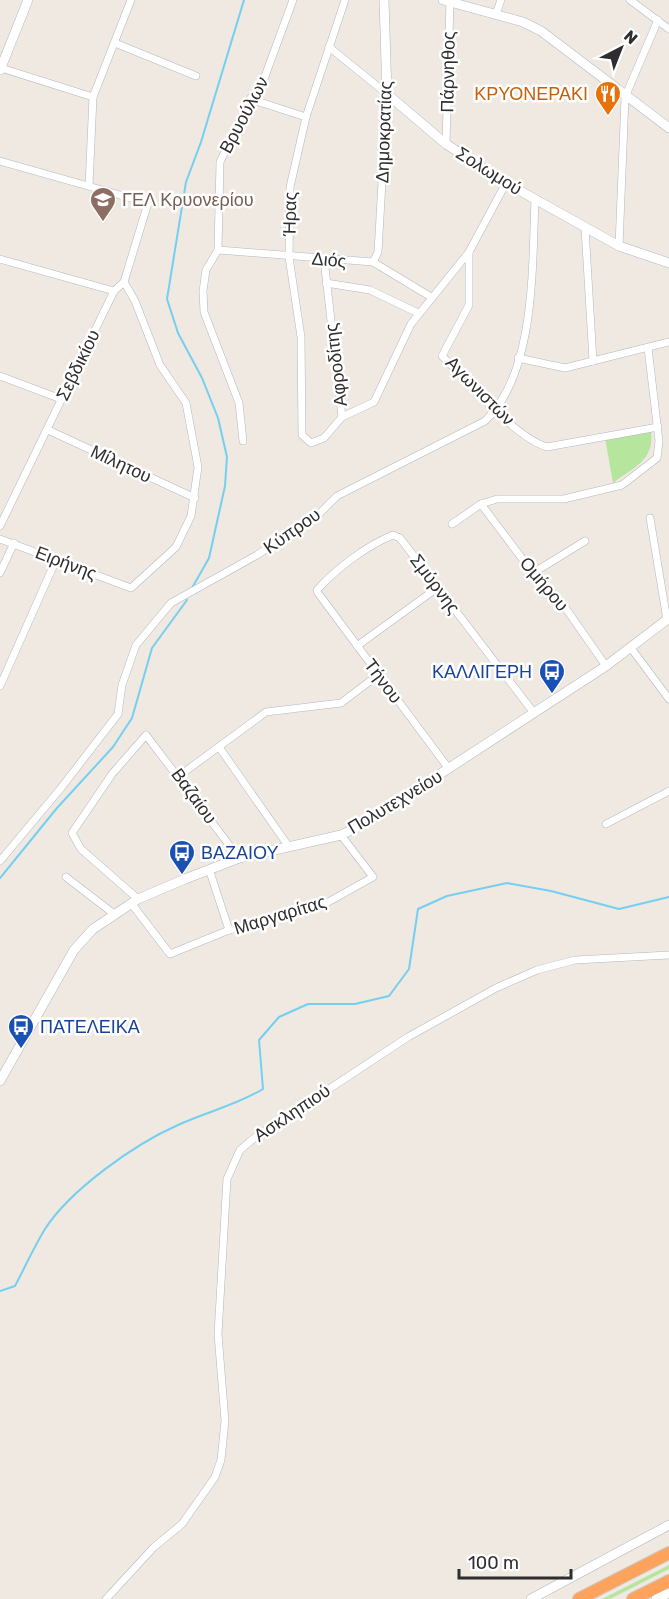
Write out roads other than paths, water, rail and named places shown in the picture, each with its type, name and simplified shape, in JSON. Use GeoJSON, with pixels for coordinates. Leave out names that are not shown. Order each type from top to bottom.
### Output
{"type":"FeatureCollection","features":[{"type":"Feature","properties":{"kind":"highway"},"geometry":{"type":"LineString","coordinates":[[579,1599],[669,1553]]}},
{"type":"Feature","properties":{"kind":"highway"},"geometry":{"type":"LineString","coordinates":[[633,1599],[669,1581]]}},
{"type":"Feature","properties":{"kind":"street"},"geometry":{"type":"LineString","coordinates":[[28,0],[0,69],[93,98]]}},
{"type":"Feature","properties":{"kind":"street"},"geometry":{"type":"LineString","coordinates":[[89,186],[93,98],[131,0]]}},
{"type":"Feature","properties":{"kind":"street","name":"Βρυούλων"},"geometry":{"type":"LineString","coordinates":[[243,441],[238,404],[204,312],[206,270],[218,250],[220,162],[250,99],[264,79],[293,0]]}},
{"type":"Feature","properties":{"kind":"street","name":"Ήρας"},"geometry":{"type":"LineString","coordinates":[[302,435],[301,337],[289,257],[290,187],[306,117],[345,0]]}},
{"type":"Feature","properties":{"kind":"street","name":"Δημοκρατίας"},"geometry":{"type":"LineString","coordinates":[[373,262],[378,252],[387,94],[384,0]]}},
{"type":"Feature","properties":{"kind":"street"},"geometry":{"type":"LineString","coordinates":[[496,14],[501,0]]}},
{"type":"Feature","properties":{"kind":"street"},"geometry":{"type":"LineString","coordinates":[[630,0],[641,3],[669,29]]}},
{"type":"Feature","properties":{"kind":"street"},"geometry":{"type":"LineString","coordinates":[[447,1],[496,14],[541,30],[625,97],[669,128]]}},
{"type":"Feature","properties":{"kind":"street","name":"Πάρνηθος"},"geometry":{"type":"LineString","coordinates":[[446,144],[447,1]]}},
{"type":"Feature","properties":{"kind":"street"},"geometry":{"type":"LineString","coordinates":[[619,246],[625,97],[658,20]]}},
{"type":"Feature","properties":{"kind":"street"},"geometry":{"type":"LineString","coordinates":[[115,43],[196,76]]}},
{"type":"Feature","properties":{"kind":"street","name":"Σολωμού"},"geometry":{"type":"LineString","coordinates":[[329,47],[446,144],[506,183],[619,246],[669,263]]}},
{"type":"Feature","properties":{"kind":"street"},"geometry":{"type":"LineString","coordinates":[[250,99],[306,117]]}},
{"type":"Feature","properties":{"kind":"street"},"geometry":{"type":"LineString","coordinates":[[0,161],[148,203],[124,282],[135,301],[160,365],[186,403],[198,467],[195,498]]}},
{"type":"Feature","properties":{"kind":"street"},"geometry":{"type":"LineString","coordinates":[[342,417],[374,402],[396,352],[418,314],[469,252],[506,183]]}},
{"type":"Feature","properties":{"kind":"street"},"geometry":{"type":"LineString","coordinates":[[496,410],[518,358],[528,324],[535,200]]}},
{"type":"Feature","properties":{"kind":"street"},"geometry":{"type":"LineString","coordinates":[[585,228],[593,361]]}},
{"type":"Feature","properties":{"kind":"street","name":"Διός"},"geometry":{"type":"LineString","coordinates":[[218,250],[373,262],[431,297]]}},
{"type":"Feature","properties":{"kind":"street","name":"Αγωνιστών"},"geometry":{"type":"LineString","coordinates":[[469,252],[469,305],[442,356],[496,410],[536,443],[547,447],[658,427]]}},
{"type":"Feature","properties":{"kind":"street","name":"Αφροδίτης"},"geometry":{"type":"LineString","coordinates":[[302,435],[306,440],[316,443],[324,438],[342,417],[324,258]]}},
{"type":"Feature","properties":{"kind":"street"},"geometry":{"type":"LineString","coordinates":[[0,259],[114,291]]}},
{"type":"Feature","properties":{"kind":"street","name":"Σεβδικίου"},"geometry":{"type":"LineString","coordinates":[[0,526],[114,291],[124,282]]}},
{"type":"Feature","properties":{"kind":"street"},"geometry":{"type":"LineString","coordinates":[[326,283],[370,290],[418,314]]}},
{"type":"Feature","properties":{"kind":"street"},"geometry":{"type":"LineString","coordinates":[[518,358],[566,368],[669,342]]}},
{"type":"Feature","properties":{"kind":"street"},"geometry":{"type":"LineString","coordinates":[[452,524],[481,504],[497,499],[539,501],[564,499],[622,485],[657,458],[658,427],[648,348]]}},
{"type":"Feature","properties":{"kind":"street"},"geometry":{"type":"LineString","coordinates":[[0,376],[62,399]]}},
{"type":"Feature","properties":{"kind":"street","name":"Κύπρου"},"geometry":{"type":"LineString","coordinates":[[0,861],[61,788],[118,714],[122,685],[136,645],[171,603],[265,550],[320,513],[337,496],[485,421],[496,410]]}},
{"type":"Feature","properties":{"kind":"street","name":"Μίλητου"},"geometry":{"type":"LineString","coordinates":[[48,430],[195,498]]}},
{"type":"Feature","properties":{"kind":"street"},"geometry":{"type":"LineString","coordinates":[[659,441],[669,438]]}},
{"type":"Feature","properties":{"kind":"street","name":"Ειρήνης"},"geometry":{"type":"LineString","coordinates":[[0,539],[131,588],[176,547],[191,516],[195,498]]}},
{"type":"Feature","properties":{"kind":"street","name":"Ομήρου"},"geometry":{"type":"LineString","coordinates":[[481,504],[533,573],[562,603],[606,666]]}},
{"type":"Feature","properties":{"kind":"street"},"geometry":{"type":"LineString","coordinates":[[650,518],[668,619]]}},
{"type":"Feature","properties":{"kind":"street","name":"Σμύρνης"},"geometry":{"type":"LineString","coordinates":[[318,593],[317,590],[324,583],[360,554],[393,535],[400,538],[534,713]]}},
{"type":"Feature","properties":{"kind":"street"},"geometry":{"type":"LineString","coordinates":[[533,573],[585,540]]}},
{"type":"Feature","properties":{"kind":"street"},"geometry":{"type":"LineString","coordinates":[[0,573],[14,543]]}},
{"type":"Feature","properties":{"kind":"street"},"geometry":{"type":"LineString","coordinates":[[0,686],[56,560]]}},
{"type":"Feature","properties":{"kind":"street"},"geometry":{"type":"LineString","coordinates":[[357,646],[437,588]]}},
{"type":"Feature","properties":{"kind":"street","name":"Τήνου"},"geometry":{"type":"LineString","coordinates":[[318,593],[449,769]]}},
{"type":"Feature","properties":{"kind":"street","name":"Πολυτεχνείου"},"geometry":{"type":"LineString","coordinates":[[0,1081],[74,950],[93,928],[134,901],[209,869],[239,858],[341,835],[360,826],[606,666],[668,619]]}},
{"type":"Feature","properties":{"kind":"street"},"geometry":{"type":"LineString","coordinates":[[631,648],[669,699]]}},
{"type":"Feature","properties":{"kind":"street"},"geometry":{"type":"LineString","coordinates":[[179,776],[266,712],[341,703],[378,675]]}},
{"type":"Feature","properties":{"kind":"street","name":"Βαζαίου"},"geometry":{"type":"LineString","coordinates":[[134,901],[81,849],[72,833],[111,774],[146,735],[239,858]]}},
{"type":"Feature","properties":{"kind":"street"},"geometry":{"type":"LineString","coordinates":[[219,747],[290,847]]}},
{"type":"Feature","properties":{"kind":"street"},"geometry":{"type":"LineString","coordinates":[[606,824],[669,791]]}},
{"type":"Feature","properties":{"kind":"street","name":"Μαργαρίτας"},"geometry":{"type":"LineString","coordinates":[[134,901],[170,954],[229,930],[321,906],[373,877],[341,835]]}},
{"type":"Feature","properties":{"kind":"street"},"geometry":{"type":"LineString","coordinates":[[209,869],[229,930]]}},
{"type":"Feature","properties":{"kind":"street"},"geometry":{"type":"LineString","coordinates":[[66,877],[114,914]]}},
{"type":"Feature","properties":{"kind":"street","name":"Ασκληπιού"},"geometry":{"type":"LineString","coordinates":[[106,1599],[154,1547],[182,1524],[215,1477],[221,1460],[225,1421],[218,1334],[225,1210],[227,1179],[240,1150],[253,1138],[408,1037],[496,988],[537,970],[575,960],[669,955]]}},
{"type":"Feature","properties":{"kind":"street"},"geometry":{"type":"LineString","coordinates":[[531,1599],[669,1525]]}},
{"type":"Feature","properties":{"kind":"street"},"geometry":{"type":"LineString","coordinates":[[656,1599],[669,1593]]}},
{"type":"Feature","properties":{"kind":"waterway"},"geometry":{"type":"LineString","coordinates":[[192,588],[209,558],[225,486],[227,457],[218,418],[202,378],[178,333],[167,299],[186,182],[201,142],[244,0]]}},
{"type":"Feature","properties":{"kind":"waterway"},"geometry":{"type":"LineString","coordinates":[[0,878],[57,808],[113,747],[132,718],[152,648],[187,600]]}},
{"type":"Feature","properties":{"kind":"waterway"},"geometry":{"type":"LineString","coordinates":[[0,1291],[15,1286],[41,1236],[56,1214],[105,1169],[161,1133],[243,1100],[263,1089],[259,1040],[279,1017],[308,1004],[355,1004],[389,996],[409,969],[418,909],[447,896],[507,883],[551,891],[619,909],[669,897]]}},
{"type":"Feature","properties":{"kind":"place","name":"ΚΡΥΟΝΕΡΑΚΙ"},"geometry":{"type":"Point","coordinates":[608,117]}},
{"type":"Feature","properties":{"kind":"place","name":"ΓΕΛ Κρυονερίου"},"geometry":{"type":"Point","coordinates":[103,223]}},
{"type":"Feature","properties":{"kind":"place","name":"ΚΑΛΛΙΓΕΡΗ"},"geometry":{"type":"Point","coordinates":[552,695]}},
{"type":"Feature","properties":{"kind":"place","name":"ΒΑΖΑΙΟΥ"},"geometry":{"type":"Point","coordinates":[182,876]}},
{"type":"Feature","properties":{"kind":"place","name":"ΠΑΤΕΛΕΙΚΑ"},"geometry":{"type":"Point","coordinates":[21,1050]}}]}
